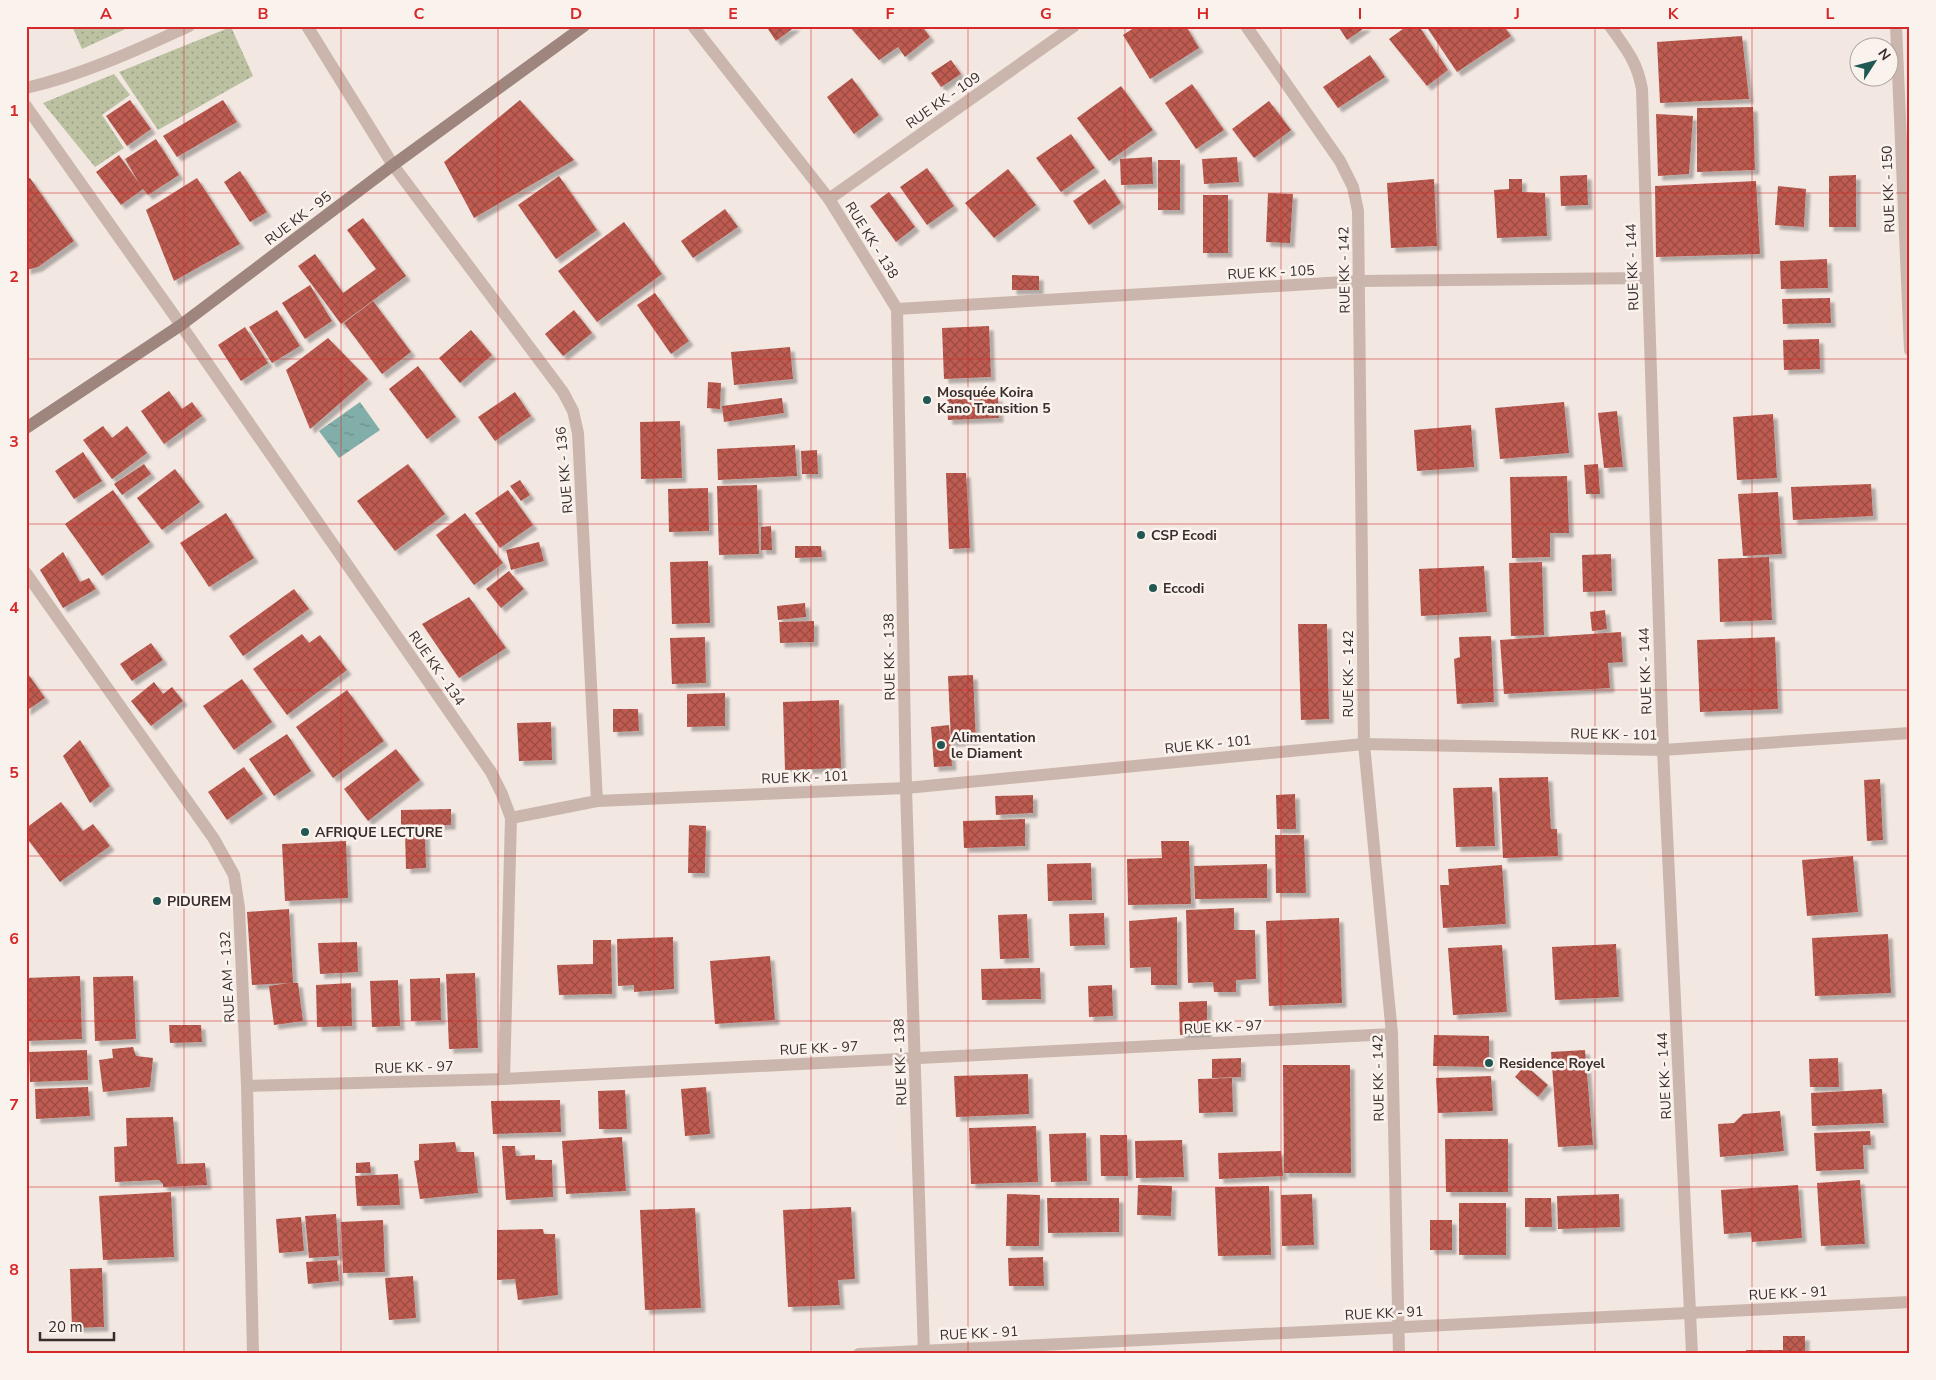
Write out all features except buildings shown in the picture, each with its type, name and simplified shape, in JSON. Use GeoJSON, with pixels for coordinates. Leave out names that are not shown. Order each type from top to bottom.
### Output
{"type":"FeatureCollection","features":[{"type":"Feature","properties":{"kind":"street"},"geometry":{"type":"LineString","coordinates":[[26,88],[51,82],[84,70],[189,26]]}},
{"type":"Feature","properties":{"kind":"street","name":"RUE KK - 136"},"geometry":{"type":"LineString","coordinates":[[307,26],[393,165],[562,392],[573,411],[578,433],[597,801]]}},
{"type":"Feature","properties":{"kind":"street","name":"RUE KK - 95"},"geometry":{"type":"LineString","coordinates":[[26,428],[181,324],[393,165],[584,26]]}},
{"type":"Feature","properties":{"kind":"street","name":"RUE KK - 138"},"geometry":{"type":"LineString","coordinates":[[693,26],[829,199],[897,309],[906,788],[923,1352]]}},
{"type":"Feature","properties":{"kind":"street","name":"RUE KK - 109"},"geometry":{"type":"LineString","coordinates":[[829,199],[1074,26]]}},
{"type":"Feature","properties":{"kind":"street","name":"RUE KK - 142"},"geometry":{"type":"LineString","coordinates":[[1246,26],[1340,161],[1353,187],[1358,211],[1364,744],[1392,1034],[1399,1354]]}},
{"type":"Feature","properties":{"kind":"street","name":"RUE KK - 144"},"geometry":{"type":"LineString","coordinates":[[1610,26],[1635,61],[1640,74],[1642,89],[1663,750],[1692,1354]]}},
{"type":"Feature","properties":{"kind":"street","name":"RUE KK - 150"},"geometry":{"type":"LineString","coordinates":[[1896,26],[1910,350]]}},
{"type":"Feature","properties":{"kind":"street","name":"RUE KK - 134"},"geometry":{"type":"LineString","coordinates":[[26,106],[181,324],[491,772],[502,794],[511,818],[504,1079]]}},
{"type":"Feature","properties":{"kind":"street","name":"RUE KK - 105"},"geometry":{"type":"LineString","coordinates":[[897,309],[1360,281],[1648,278]]}},
{"type":"Feature","properties":{"kind":"street","name":"RUE AM - 132"},"geometry":{"type":"LineString","coordinates":[[26,573],[214,839],[234,875],[238,908],[246,1086],[252,1354]]}},
{"type":"Feature","properties":{"kind":"street","name":"RUE KK - 101"},"geometry":{"type":"LineString","coordinates":[[511,818],[597,801],[906,788],[1364,744],[1663,750],[1910,733]]}},
{"type":"Feature","properties":{"kind":"street","name":"RUE KK - 97"},"geometry":{"type":"LineString","coordinates":[[246,1086],[504,1079],[1392,1034]]}},
{"type":"Feature","properties":{"kind":"street","name":"RUE KK - 91"},"geometry":{"type":"LineString","coordinates":[[859,1354],[1910,1302]]}},
{"type":"Feature","properties":{"kind":"green space"},"geometry":{"type":"Polygon","coordinates":[[[72,26],[132,26],[82,49],[72,26]]]}},
{"type":"Feature","properties":{"kind":"green space"},"geometry":{"type":"Polygon","coordinates":[[[231,27],[253,76],[158,130],[119,72],[231,27]]]}},
{"type":"Feature","properties":{"kind":"green space"},"geometry":{"type":"Polygon","coordinates":[[[114,74],[130,95],[102,115],[124,148],[95,167],[43,103],[114,74]]]}},
{"type":"Feature","properties":{"kind":"water"},"geometry":{"type":"Polygon","coordinates":[[[360,402],[380,430],[339,458],[319,431],[360,402]]]}},
{"type":"Feature","properties":{"kind":"place","name":"Mosquée Koira Kano Transition 5"},"geometry":{"type":"Point","coordinates":[927,400]}},
{"type":"Feature","properties":{"kind":"place","name":"CSP Ecodi"},"geometry":{"type":"Point","coordinates":[1141,535]}},
{"type":"Feature","properties":{"kind":"place","name":"Eccodi"},"geometry":{"type":"Point","coordinates":[1153,588]}},
{"type":"Feature","properties":{"kind":"place","name":"Alimentation le Diament"},"geometry":{"type":"Point","coordinates":[941,745]}},
{"type":"Feature","properties":{"kind":"place","name":"AFRIQUE LECTURE"},"geometry":{"type":"Point","coordinates":[305,832]}},
{"type":"Feature","properties":{"kind":"place","name":"PIDUREM"},"geometry":{"type":"Point","coordinates":[157,901]}},
{"type":"Feature","properties":{"kind":"place","name":"Residence Royel"},"geometry":{"type":"Point","coordinates":[1489,1063]}}]}
